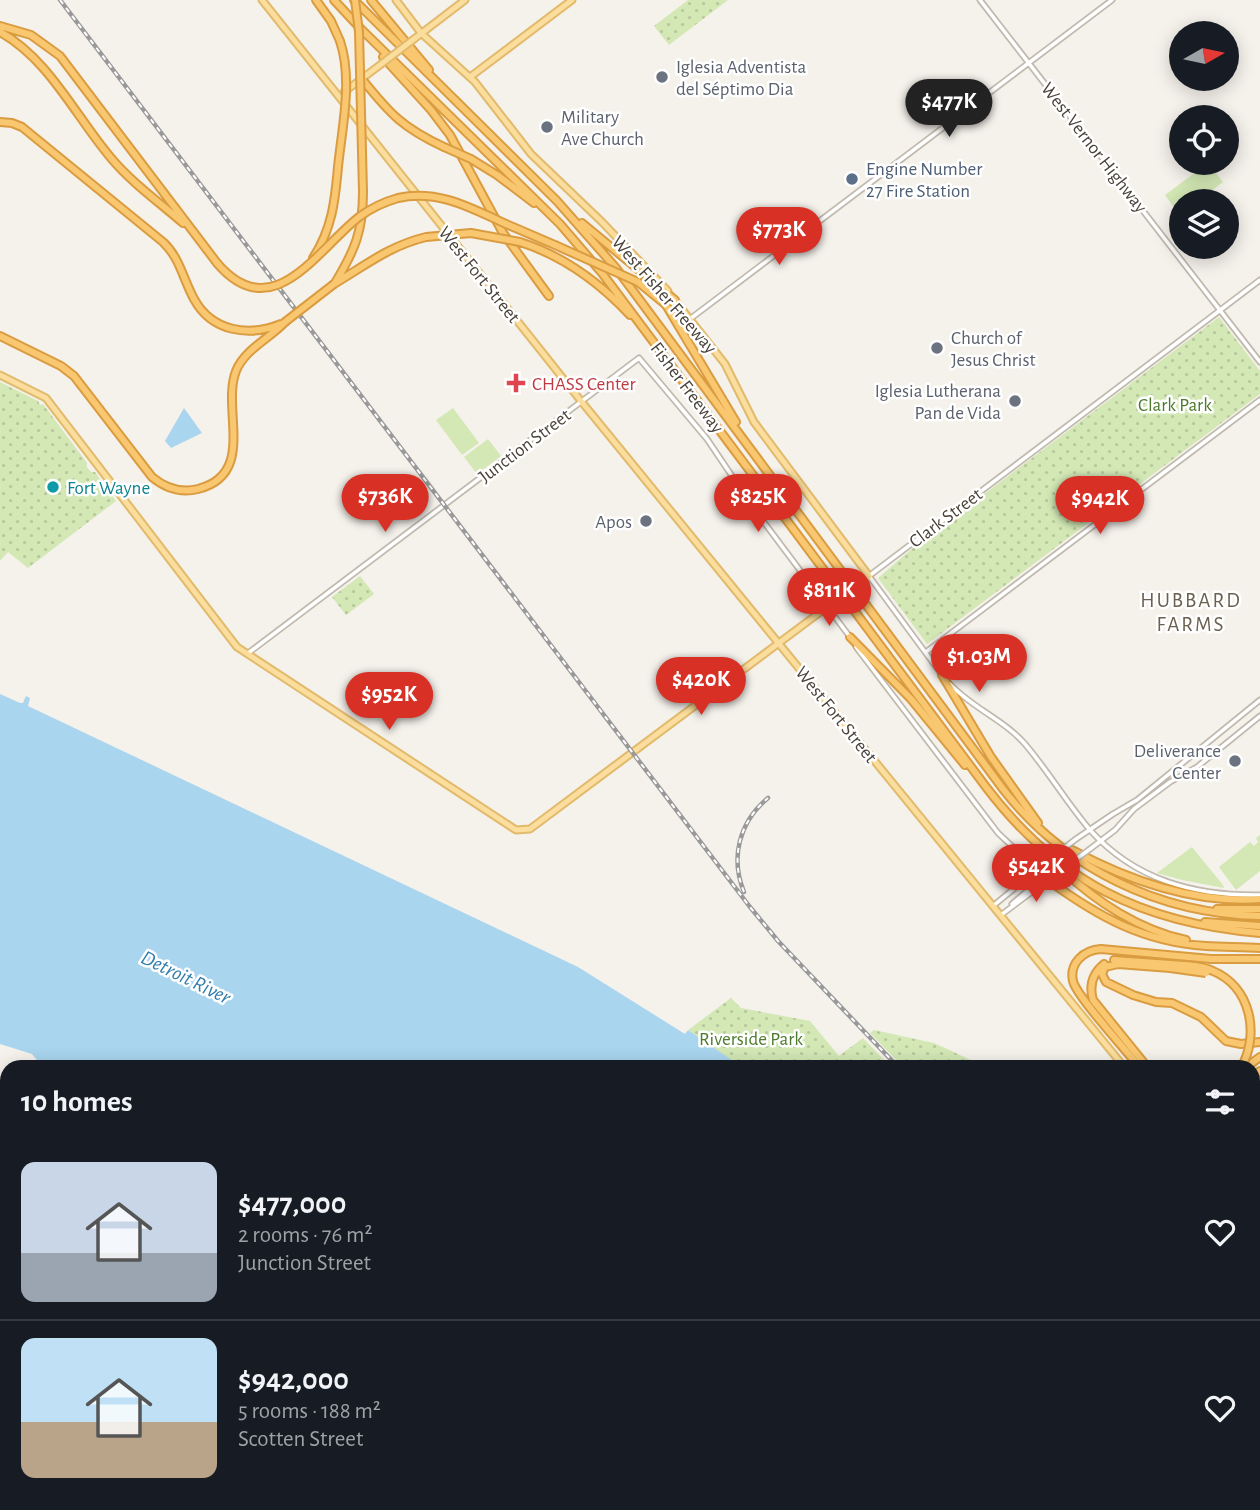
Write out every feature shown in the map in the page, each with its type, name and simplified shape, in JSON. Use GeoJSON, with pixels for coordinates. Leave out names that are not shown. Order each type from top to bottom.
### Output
{"type":"FeatureCollection","features":[{"type":"Feature","properties":{"kind":"highway"},"geometry":{"type":"LineString","coordinates":[[310,263],[326,236],[335,205],[346,77],[345,58],[340,41],[316,0]]}},
{"type":"Feature","properties":{"kind":"highway","name":"Fisher Freeway"},"geometry":{"type":"LineString","coordinates":[[334,0],[560,224],[601,273],[1019,828],[1070,872],[1130,904],[1203,925],[1260,933]]}},
{"type":"Feature","properties":{"kind":"highway"},"geometry":{"type":"LineString","coordinates":[[334,284],[357,244],[362,223],[359,32],[354,0]]}},
{"type":"Feature","properties":{"kind":"highway","name":"Fisher Freeway"},"geometry":{"type":"LineString","coordinates":[[354,0],[561,206],[635,293],[1003,789],[1028,818],[1084,863],[1121,885],[1187,907],[1247,916],[1260,913]]}},
{"type":"Feature","properties":{"kind":"highway"},"geometry":{"type":"LineString","coordinates":[[371,0],[450,96]]}},
{"type":"Feature","properties":{"kind":"highway"},"geometry":{"type":"LineString","coordinates":[[0,26],[32,35],[60,56],[217,263],[233,280],[258,288],[272,287],[287,281],[364,214],[383,203],[399,198],[424,196],[447,199],[638,282],[666,305],[749,444]]}},
{"type":"Feature","properties":{"kind":"highway"},"geometry":{"type":"LineString","coordinates":[[360,28],[441,122],[467,163],[503,233],[549,296]]}},
{"type":"Feature","properties":{"kind":"highway"},"geometry":{"type":"LineString","coordinates":[[0,32],[20,46],[43,70],[118,166],[195,234]]}},
{"type":"Feature","properties":{"kind":"highway"},"geometry":{"type":"LineString","coordinates":[[362,79],[398,121],[415,133],[471,159],[503,179],[560,224]]}},
{"type":"Feature","properties":{"kind":"highway"},"geometry":{"type":"LineString","coordinates":[[0,121],[22,127],[163,242],[178,261],[198,305],[209,318],[222,326],[251,332],[285,322]]}},
{"type":"Feature","properties":{"kind":"highway"},"geometry":{"type":"LineString","coordinates":[[561,206],[675,300]]}},
{"type":"Feature","properties":{"kind":"highway"},"geometry":{"type":"LineString","coordinates":[[0,336],[71,373],[150,474],[162,484],[177,490],[205,486],[218,478],[230,463],[234,446],[232,389],[236,371],[246,356],[334,284],[378,255],[401,244],[426,237],[471,233],[520,242],[561,259],[594,281],[651,338]]}},
{"type":"Feature","properties":{"kind":"highway"},"geometry":{"type":"LineString","coordinates":[[850,637],[911,699],[959,759],[986,787]]}},
{"type":"Feature","properties":{"kind":"highway"},"geometry":{"type":"LineString","coordinates":[[942,675],[1008,783],[1052,839],[1105,868],[1140,881],[1212,897],[1260,897]]}},
{"type":"Feature","properties":{"kind":"highway"},"geometry":{"type":"LineString","coordinates":[[1044,851],[1085,889],[1140,924],[1174,937],[1233,947]]}},
{"type":"Feature","properties":{"kind":"highway"},"geometry":{"type":"LineString","coordinates":[[1050,878],[1097,914],[1141,933],[1183,943],[1260,948]]}},
{"type":"Feature","properties":{"kind":"highway"},"geometry":{"type":"LineString","coordinates":[[1187,907],[1260,913]]}},
{"type":"Feature","properties":{"kind":"highway"},"geometry":{"type":"LineString","coordinates":[[1162,915],[1220,924],[1260,926]]}},
{"type":"Feature","properties":{"kind":"highway"},"geometry":{"type":"LineString","coordinates":[[1134,1060],[1073,981],[1074,967],[1085,953],[1097,949],[1225,959],[1260,959]]}},
{"type":"Feature","properties":{"kind":"highway"},"geometry":{"type":"LineString","coordinates":[[1141,1060],[1094,1002],[1091,983],[1100,967],[1115,960],[1170,966]]}},
{"type":"Feature","properties":{"kind":"highway"},"geometry":{"type":"LineString","coordinates":[[1246,1060],[1250,1052],[1254,1035],[1252,1016],[1242,994],[1229,980],[1214,971],[1197,966],[1116,964],[1105,967],[1102,974],[1106,982],[1133,995],[1156,1002],[1172,1003],[1201,1017],[1226,1041],[1241,1044],[1260,1042]]}},
{"type":"Feature","properties":{"kind":"main road","name":"West Fort Street"},"geometry":{"type":"LineString","coordinates":[[262,0],[581,401],[1119,1060]]}},
{"type":"Feature","properties":{"kind":"main road"},"geometry":{"type":"LineString","coordinates":[[396,0],[421,33],[470,77],[572,0]]}},
{"type":"Feature","properties":{"kind":"main road"},"geometry":{"type":"LineString","coordinates":[[339,96],[465,0]]}},
{"type":"Feature","properties":{"kind":"main road","name":"West Fisher Freeway"},"geometry":{"type":"LineString","coordinates":[[470,77],[537,160],[602,222],[675,300],[725,364],[754,422],[866,578]]}},
{"type":"Feature","properties":{"kind":"main road"},"geometry":{"type":"LineString","coordinates":[[0,374],[46,398],[234,643],[247,654]]}},
{"type":"Feature","properties":{"kind":"main road","name":"Clark Street"},"geometry":{"type":"LineString","coordinates":[[247,654],[510,828],[521,832],[530,829],[866,578]]}},
{"type":"Feature","properties":{"kind":"street","name":"West Vernor Highway"},"geometry":{"type":"LineString","coordinates":[[980,0],[1260,362]]}},
{"type":"Feature","properties":{"kind":"street"},"geometry":{"type":"LineString","coordinates":[[690,319],[1112,0]]}},
{"type":"Feature","properties":{"kind":"street","name":"Clark Street"},"geometry":{"type":"LineString","coordinates":[[866,578],[1260,280]]}},
{"type":"Feature","properties":{"kind":"street","name":"Junction Street"},"geometry":{"type":"LineString","coordinates":[[247,654],[639,358],[715,452],[757,513],[828,606]]}},
{"type":"Feature","properties":{"kind":"street"},"geometry":{"type":"LineString","coordinates":[[926,652],[1260,400]]}},
{"type":"Feature","properties":{"kind":"street","name":"West Fisher Freeway"},"geometry":{"type":"LineString","coordinates":[[866,578],[942,675],[975,707],[1005,726],[1025,744],[1090,830],[1123,860],[1147,874],[1192,888],[1260,897]]}},
{"type":"Feature","properties":{"kind":"street"},"geometry":{"type":"LineString","coordinates":[[828,606],[864,659],[991,824],[1036,870],[1050,878]]}},
{"type":"Feature","properties":{"kind":"street"},"geometry":{"type":"LineString","coordinates":[[993,906],[1076,839],[1132,804],[1161,782],[1260,700]]}},
{"type":"Feature","properties":{"kind":"street"},"geometry":{"type":"LineString","coordinates":[[1001,915],[1115,830],[1134,809],[1164,786],[1197,767],[1260,716]]}},
{"type":"Feature","properties":{"kind":"street"},"geometry":{"type":"LineString","coordinates":[[1161,782],[1164,786]]}},
{"type":"Feature","properties":{"kind":"street"},"geometry":{"type":"LineString","coordinates":[[1009,909],[1033,886],[1032,879],[1025,878]]}},
{"type":"Feature","properties":{"kind":"green space"},"geometry":{"type":"Polygon","coordinates":[[[688,0],[728,0],[669,45],[654,26],[688,0]]]}},
{"type":"Feature","properties":{"kind":"green space"},"geometry":{"type":"Polygon","coordinates":[[[1192,175],[1217,175],[1223,182],[1214,189],[1173,189],[1192,175]]]}},
{"type":"Feature","properties":{"kind":"green space","name":"Clark Park"},"geometry":{"type":"Polygon","coordinates":[[[1219,317],[1260,371],[1260,394],[927,644],[878,578],[914,547],[1219,317]]]}},
{"type":"Feature","properties":{"kind":"green space","name":"Fort Wayne"},"geometry":{"type":"Polygon","coordinates":[[[0,382],[38,401],[40,405],[43,404],[87,463],[86,466],[91,472],[95,472],[116,501],[28,568],[8,552],[0,561],[0,382]]]}},
{"type":"Feature","properties":{"kind":"green space"},"geometry":{"type":"Polygon","coordinates":[[[453,408],[479,443],[462,455],[436,420],[453,408]]]}},
{"type":"Feature","properties":{"kind":"green space"},"geometry":{"type":"Polygon","coordinates":[[[488,439],[501,456],[477,474],[464,457],[488,439]]]}},
{"type":"Feature","properties":{"kind":"green space"},"geometry":{"type":"Polygon","coordinates":[[[360,576],[374,594],[346,615],[332,597],[360,576]]]}},
{"type":"Feature","properties":{"kind":"green space"},"geometry":{"type":"Polygon","coordinates":[[[1260,835],[1260,871],[1236,890],[1219,867],[1250,842],[1254,846],[1260,835]]]}},
{"type":"Feature","properties":{"kind":"green space"},"geometry":{"type":"Polygon","coordinates":[[[1192,847],[1223,885],[1224,888],[1157,873],[1192,847]]]}},
{"type":"Feature","properties":{"kind":"green space","name":"Riverside Park"},"geometry":{"type":"Polygon","coordinates":[[[731,998],[741,1008],[810,1021],[839,1056],[863,1038],[884,1060],[731,1060],[688,1030],[731,998]]]}},
{"type":"Feature","properties":{"kind":"green space"},"geometry":{"type":"Polygon","coordinates":[[[874,1030],[934,1043],[971,1060],[896,1060],[870,1033],[874,1030]]]}},
{"type":"Feature","properties":{"kind":"water"},"geometry":{"type":"Polygon","coordinates":[[[184,408],[202,433],[171,448],[165,441],[184,408]]]}},
{"type":"Feature","properties":{"kind":"water","name":"Detroit River"},"geometry":{"type":"Polygon","coordinates":[[[0,694],[20,703],[23,703],[26,696],[30,698],[28,706],[578,967],[685,1034],[688,1030],[732,1060],[37,1060],[32,1054],[0,1044],[0,694]]]}},
{"type":"Feature","properties":{"kind":"railway"},"geometry":{"type":"LineString","coordinates":[[60,0],[750,907],[778,941],[891,1060]]}},
{"type":"Feature","properties":{"kind":"railway"},"geometry":{"type":"LineString","coordinates":[[744,892],[738,866],[740,841],[750,818],[768,798]]}},
{"type":"Feature","properties":{"kind":"place","name":"Iglesia Adventista del Séptimo Dia"},"geometry":{"type":"Point","coordinates":[662,77]}},
{"type":"Feature","properties":{"kind":"place","name":"Military Ave Church"},"geometry":{"type":"Point","coordinates":[547,127]}},
{"type":"Feature","properties":{"kind":"place","name":"Engine Number 27 Fire Station"},"geometry":{"type":"Point","coordinates":[852,179]}},
{"type":"Feature","properties":{"kind":"place","name":"Church of Jesus Christ"},"geometry":{"type":"Point","coordinates":[937,348]}},
{"type":"Feature","properties":{"kind":"place","name":"CHASS Center"},"geometry":{"type":"Point","coordinates":[516,383]}},
{"type":"Feature","properties":{"kind":"place","name":"Iglesia Lutherana Pan de Vida"},"geometry":{"type":"Point","coordinates":[1015,401]}},
{"type":"Feature","properties":{"kind":"place","name":"Fort Wayne"},"geometry":{"type":"Point","coordinates":[53,487]}},
{"type":"Feature","properties":{"kind":"place","name":"Apos"},"geometry":{"type":"Point","coordinates":[646,521]}},
{"type":"Feature","properties":{"kind":"place","name":"Deliverance Center"},"geometry":{"type":"Point","coordinates":[1235,761]}},
{"type":"Feature","properties":{"kind":"district","name":"HUBBARD FARMS"},"geometry":{"type":"Point","coordinates":[1191,612]}}]}
